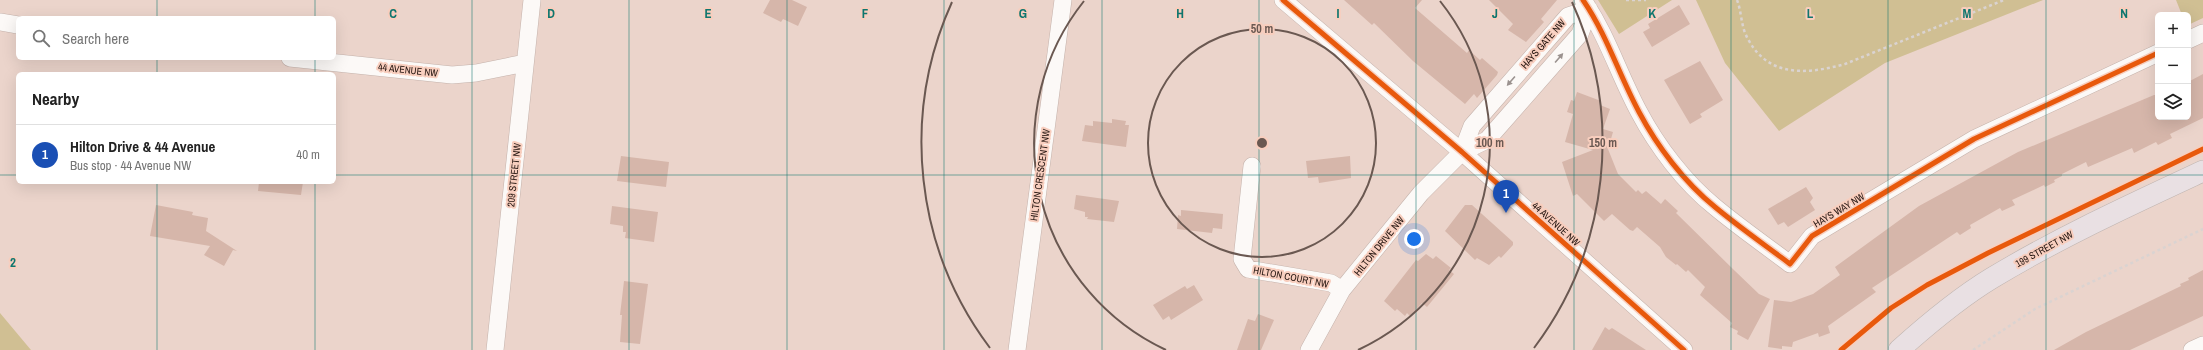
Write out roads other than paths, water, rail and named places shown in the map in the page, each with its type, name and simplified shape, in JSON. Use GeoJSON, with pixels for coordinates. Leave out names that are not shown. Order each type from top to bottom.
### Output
{"type":"FeatureCollection","features":[{"type":"Feature","properties":{"kind":"main road","name":"199 STREET NW"},"geometry":{"type":"LineString","coordinates":[[1899,350],[1932,320],[1992,278],[2104,217],[2203,171]]}},
{"type":"Feature","properties":{"kind":"street","name":"209 STREET NW"},"geometry":{"type":"LineString","coordinates":[[495,350],[532,0]]}},
{"type":"Feature","properties":{"kind":"street","name":"HILTON CRESCENT NW"},"geometry":{"type":"LineString","coordinates":[[1016,350],[1063,0]]}},
{"type":"Feature","properties":{"kind":"street","name":"44 AVENUE NW"},"geometry":{"type":"LineString","coordinates":[[1283,0],[1462,152],[1676,348]]}},
{"type":"Feature","properties":{"kind":"street","name":"HAYS WAY NW"},"geometry":{"type":"LineString","coordinates":[[1586,4],[1601,29],[1639,112],[1660,146],[1683,174],[1714,206],[1790,264],[1812,236],[1974,139],[2155,54]]}},
{"type":"Feature","properties":{"kind":"street","name":"HAYS GATE NW"},"geometry":{"type":"LineString","coordinates":[[1462,152],[1472,126],[1562,22],[1586,4]]}},
{"type":"Feature","properties":{"kind":"street"},"geometry":{"type":"LineString","coordinates":[[0,22],[16,25]]}},
{"type":"Feature","properties":{"kind":"street"},"geometry":{"type":"LineString","coordinates":[[2191,39],[2203,33]]}},
{"type":"Feature","properties":{"kind":"street","name":"44 AVENUE NW"},"geometry":{"type":"LineString","coordinates":[[309,60],[452,75],[476,73],[525,63]]}},
{"type":"Feature","properties":{"kind":"street","name":"HILTON DRIVE NW"},"geometry":{"type":"LineString","coordinates":[[1309,350],[1342,290],[1421,193],[1462,152]]}},
{"type":"Feature","properties":{"kind":"street","name":"HILTON COURT NW"},"geometry":{"type":"LineString","coordinates":[[1252,166],[1242,259],[1248,269],[1331,283],[1342,290]]}},
{"type":"Feature","properties":{"kind":"street"},"geometry":{"type":"LineString","coordinates":[[2192,350],[2203,345]]}},
{"type":"Feature","properties":{"kind":"place","name":"Hilton Drive & 44 Avenue"},"geometry":{"type":"Point","coordinates":[1506,213]}}]}
